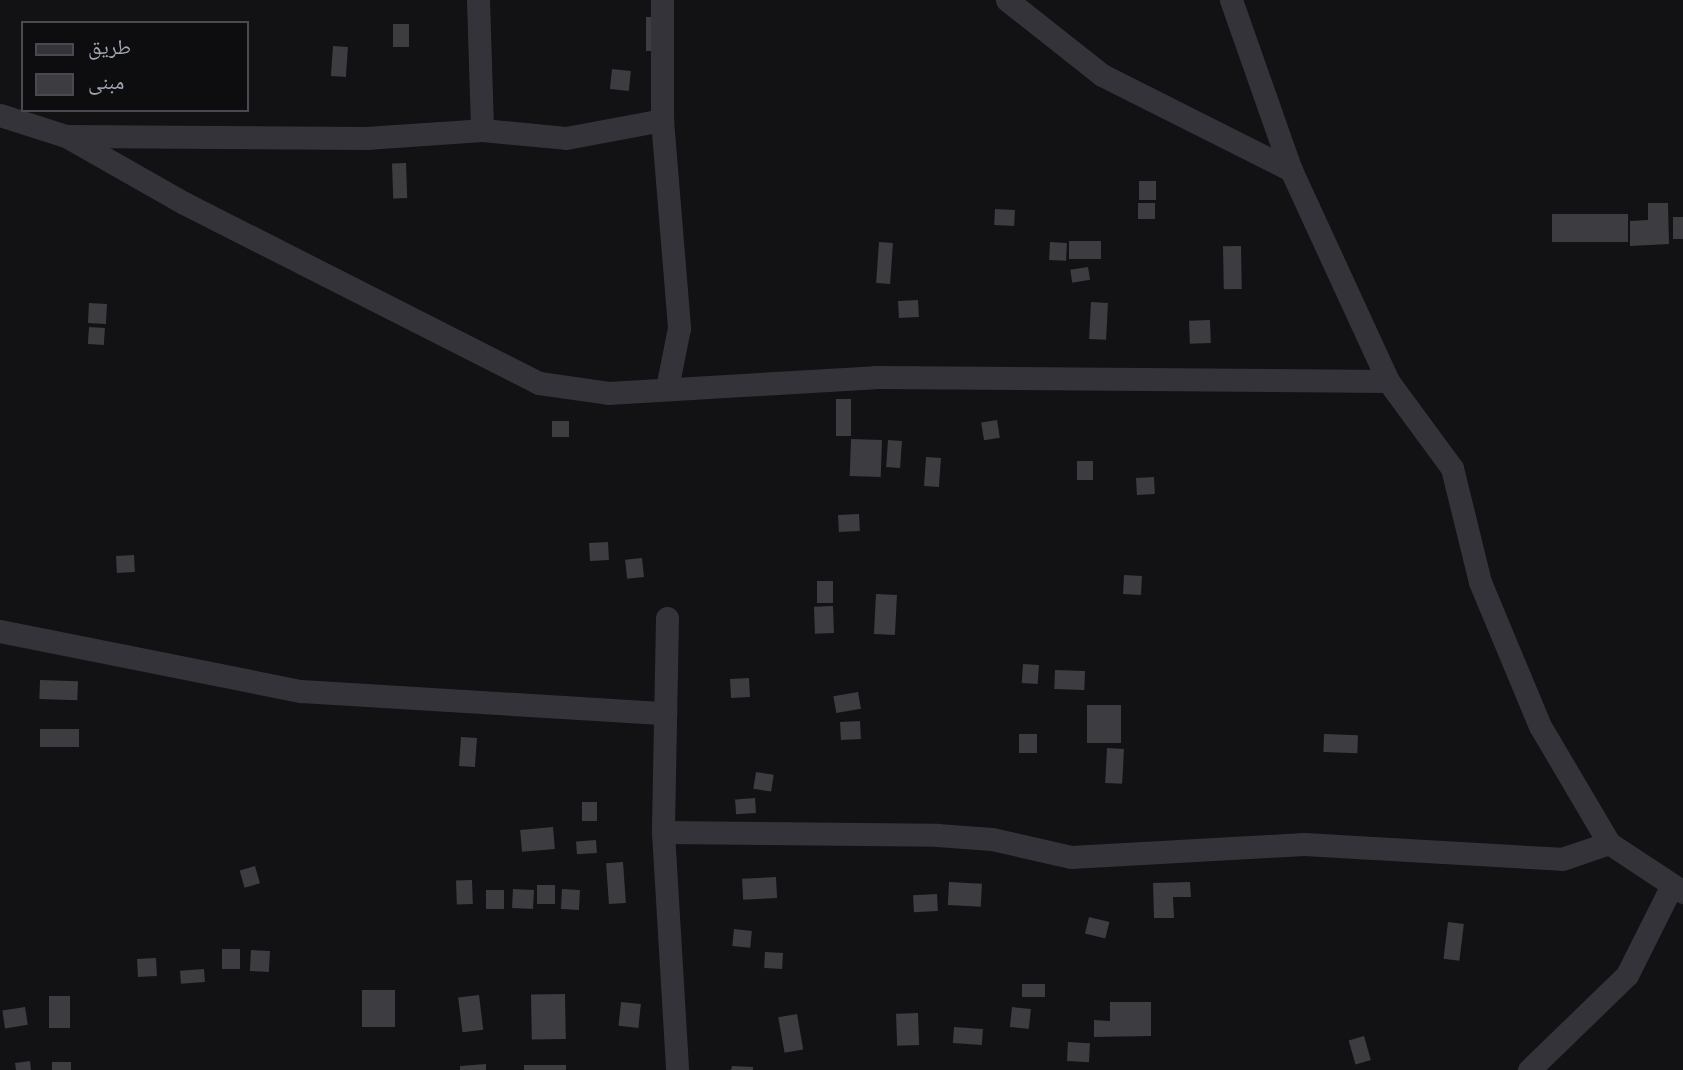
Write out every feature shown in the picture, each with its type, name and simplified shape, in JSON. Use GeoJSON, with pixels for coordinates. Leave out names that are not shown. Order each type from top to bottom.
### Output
{"type":"FeatureCollection","features":[{"type":"Feature","properties":{"kind":"street"},"geometry":{"type":"LineString","coordinates":[[478,0],[482,130]]}},
{"type":"Feature","properties":{"kind":"street"},"geometry":{"type":"LineString","coordinates":[[662,0],[662,120],[679,328],[667,388]]}},
{"type":"Feature","properties":{"kind":"street"},"geometry":{"type":"LineString","coordinates":[[1007,0],[1102,75],[1291,170]]}},
{"type":"Feature","properties":{"kind":"street"},"geometry":{"type":"LineString","coordinates":[[1231,0],[1291,170],[1388,381],[1452,468],[1480,582],[1535,714],[1609,843],[1677,890],[1627,975],[1529,1070]]}},
{"type":"Feature","properties":{"kind":"street"},"geometry":{"type":"LineString","coordinates":[[0,116],[66,136],[184,203],[539,383],[608,393],[875,377],[1388,381]]}},
{"type":"Feature","properties":{"kind":"street"},"geometry":{"type":"LineString","coordinates":[[66,136],[366,138],[482,130],[566,138],[662,120]]}},
{"type":"Feature","properties":{"kind":"street"},"geometry":{"type":"LineString","coordinates":[[667,618],[663,832],[677,1070]]}},
{"type":"Feature","properties":{"kind":"street"},"geometry":{"type":"LineString","coordinates":[[0,631],[301,691],[665,713]]}},
{"type":"Feature","properties":{"kind":"street"},"geometry":{"type":"LineString","coordinates":[[663,832],[937,835],[992,839],[1071,857],[1304,845],[1562,859],[1609,843]]}},
{"type":"Feature","properties":{"kind":"building"},"geometry":{"type":"Polygon","coordinates":[[[646,17],[663,17],[663,51],[646,51],[646,17]]]}},
{"type":"Feature","properties":{"kind":"building"},"geometry":{"type":"Polygon","coordinates":[[[393,24],[409,24],[409,47],[393,47],[393,24]]]}},
{"type":"Feature","properties":{"kind":"building"},"geometry":{"type":"Polygon","coordinates":[[[333,46],[348,47],[346,77],[331,76],[333,46]]]}},
{"type":"Feature","properties":{"kind":"building"},"geometry":{"type":"Polygon","coordinates":[[[612,69],[631,71],[629,91],[610,89],[612,69]]]}},
{"type":"Feature","properties":{"kind":"building"},"geometry":{"type":"Polygon","coordinates":[[[392,163],[406,163],[407,198],[393,198],[392,163]]]}},
{"type":"Feature","properties":{"kind":"building"},"geometry":{"type":"Polygon","coordinates":[[[1139,181],[1156,181],[1156,200],[1139,200],[1139,181]]]}},
{"type":"Feature","properties":{"kind":"building"},"geometry":{"type":"Polygon","coordinates":[[[1138,203],[1155,203],[1155,219],[1138,219],[1138,203]]]}},
{"type":"Feature","properties":{"kind":"building"},"geometry":{"type":"Polygon","coordinates":[[[1648,203],[1668,203],[1669,244],[1630,246],[1630,221],[1648,220],[1648,203]]]}},
{"type":"Feature","properties":{"kind":"building"},"geometry":{"type":"Polygon","coordinates":[[[995,209],[1015,210],[1014,226],[994,225],[995,209]]]}},
{"type":"Feature","properties":{"kind":"building"},"geometry":{"type":"Polygon","coordinates":[[[1552,214],[1628,214],[1628,242],[1552,242],[1552,214]]]}},
{"type":"Feature","properties":{"kind":"building"},"geometry":{"type":"Polygon","coordinates":[[[1673,217],[1683,217],[1683,239],[1673,239],[1673,217]]]}},
{"type":"Feature","properties":{"kind":"building"},"geometry":{"type":"Polygon","coordinates":[[[1069,241],[1101,241],[1101,259],[1069,259],[1069,241]]]}},
{"type":"Feature","properties":{"kind":"building"},"geometry":{"type":"Polygon","coordinates":[[[879,242],[893,243],[890,284],[876,283],[879,242]]]}},
{"type":"Feature","properties":{"kind":"building"},"geometry":{"type":"Polygon","coordinates":[[[1050,242],[1067,243],[1066,261],[1049,260],[1050,242]]]}},
{"type":"Feature","properties":{"kind":"building"},"geometry":{"type":"Polygon","coordinates":[[[1223,246],[1241,246],[1242,289],[1224,289],[1223,246]]]}},
{"type":"Feature","properties":{"kind":"building"},"geometry":{"type":"Polygon","coordinates":[[[1088,267],[1090,280],[1072,283],[1070,270],[1088,267]]]}},
{"type":"Feature","properties":{"kind":"building"},"geometry":{"type":"Polygon","coordinates":[[[918,300],[919,317],[899,318],[898,301],[918,300]]]}},
{"type":"Feature","properties":{"kind":"building"},"geometry":{"type":"Polygon","coordinates":[[[1091,302],[1108,303],[1106,340],[1089,339],[1091,302]]]}},
{"type":"Feature","properties":{"kind":"building"},"geometry":{"type":"Polygon","coordinates":[[[89,303],[107,304],[106,324],[88,323],[89,303]]]}},
{"type":"Feature","properties":{"kind":"building"},"geometry":{"type":"Polygon","coordinates":[[[1210,320],[1211,343],[1190,344],[1189,321],[1210,320]]]}},
{"type":"Feature","properties":{"kind":"building"},"geometry":{"type":"Polygon","coordinates":[[[89,327],[105,328],[104,345],[88,344],[89,327]]]}},
{"type":"Feature","properties":{"kind":"building"},"geometry":{"type":"Polygon","coordinates":[[[836,399],[851,399],[851,436],[836,436],[836,399]]]}},
{"type":"Feature","properties":{"kind":"building"},"geometry":{"type":"Polygon","coordinates":[[[997,420],[1000,438],[984,440],[981,423],[997,420]]]}},
{"type":"Feature","properties":{"kind":"building"},"geometry":{"type":"Polygon","coordinates":[[[552,421],[569,421],[569,437],[552,437],[552,421]]]}},
{"type":"Feature","properties":{"kind":"building"},"geometry":{"type":"Polygon","coordinates":[[[851,439],[882,440],[881,477],[850,476],[851,439]]]}},
{"type":"Feature","properties":{"kind":"building"},"geometry":{"type":"Polygon","coordinates":[[[888,440],[902,441],[900,468],[886,467],[888,440]]]}},
{"type":"Feature","properties":{"kind":"building"},"geometry":{"type":"Polygon","coordinates":[[[926,457],[941,458],[939,487],[924,486],[926,457]]]}},
{"type":"Feature","properties":{"kind":"building"},"geometry":{"type":"Polygon","coordinates":[[[1077,461],[1093,461],[1093,480],[1077,480],[1077,461]]]}},
{"type":"Feature","properties":{"kind":"building"},"geometry":{"type":"Polygon","coordinates":[[[1154,477],[1155,494],[1137,495],[1136,478],[1154,477]]]}},
{"type":"Feature","properties":{"kind":"building"},"geometry":{"type":"Polygon","coordinates":[[[859,514],[860,531],[839,532],[838,515],[859,514]]]}},
{"type":"Feature","properties":{"kind":"building"},"geometry":{"type":"Polygon","coordinates":[[[608,542],[609,560],[590,561],[589,543],[608,542]]]}},
{"type":"Feature","properties":{"kind":"building"},"geometry":{"type":"Polygon","coordinates":[[[134,555],[135,572],[117,573],[116,556],[134,555]]]}},
{"type":"Feature","properties":{"kind":"building"},"geometry":{"type":"Polygon","coordinates":[[[642,558],[644,577],[627,579],[625,560],[642,558]]]}},
{"type":"Feature","properties":{"kind":"building"},"geometry":{"type":"Polygon","coordinates":[[[1124,575],[1142,576],[1141,595],[1123,594],[1124,575]]]}},
{"type":"Feature","properties":{"kind":"building"},"geometry":{"type":"Polygon","coordinates":[[[817,581],[833,581],[833,603],[817,603],[817,581]]]}},
{"type":"Feature","properties":{"kind":"building"},"geometry":{"type":"Polygon","coordinates":[[[876,594],[897,595],[895,635],[874,634],[876,594]]]}},
{"type":"Feature","properties":{"kind":"building"},"geometry":{"type":"Polygon","coordinates":[[[833,606],[834,633],[815,634],[814,607],[833,606]]]}},
{"type":"Feature","properties":{"kind":"building"},"geometry":{"type":"Polygon","coordinates":[[[1023,664],[1039,665],[1038,684],[1022,683],[1023,664]]]}},
{"type":"Feature","properties":{"kind":"building"},"geometry":{"type":"Polygon","coordinates":[[[1055,670],[1085,671],[1084,690],[1054,689],[1055,670]]]}},
{"type":"Feature","properties":{"kind":"building"},"geometry":{"type":"Polygon","coordinates":[[[749,678],[750,697],[731,698],[730,679],[749,678]]]}},
{"type":"Feature","properties":{"kind":"building"},"geometry":{"type":"Polygon","coordinates":[[[40,680],[78,681],[77,700],[39,699],[40,680]]]}},
{"type":"Feature","properties":{"kind":"building"},"geometry":{"type":"Polygon","coordinates":[[[858,692],[861,709],[836,713],[833,696],[858,692]]]}},
{"type":"Feature","properties":{"kind":"building"},"geometry":{"type":"Polygon","coordinates":[[[1087,705],[1121,705],[1121,743],[1087,743],[1087,705]]]}},
{"type":"Feature","properties":{"kind":"building"},"geometry":{"type":"Polygon","coordinates":[[[860,721],[861,739],[841,740],[840,722],[860,721]]]}},
{"type":"Feature","properties":{"kind":"building"},"geometry":{"type":"Polygon","coordinates":[[[40,729],[79,729],[79,747],[40,747],[40,729]]]}},
{"type":"Feature","properties":{"kind":"building"},"geometry":{"type":"Polygon","coordinates":[[[1019,734],[1037,734],[1037,753],[1019,753],[1019,734]]]}},
{"type":"Feature","properties":{"kind":"building"},"geometry":{"type":"Polygon","coordinates":[[[1324,734],[1358,735],[1357,753],[1323,752],[1324,734]]]}},
{"type":"Feature","properties":{"kind":"building"},"geometry":{"type":"Polygon","coordinates":[[[461,737],[477,738],[475,767],[459,766],[461,737]]]}},
{"type":"Feature","properties":{"kind":"building"},"geometry":{"type":"Polygon","coordinates":[[[1107,748],[1124,749],[1122,784],[1105,783],[1107,748]]]}},
{"type":"Feature","properties":{"kind":"building"},"geometry":{"type":"Polygon","coordinates":[[[756,772],[774,775],[771,792],[753,789],[756,772]]]}},
{"type":"Feature","properties":{"kind":"building"},"geometry":{"type":"Polygon","coordinates":[[[755,798],[756,813],[736,814],[735,799],[755,798]]]}},
{"type":"Feature","properties":{"kind":"building"},"geometry":{"type":"Polygon","coordinates":[[[582,802],[597,802],[597,821],[582,821],[582,802]]]}},
{"type":"Feature","properties":{"kind":"building"},"geometry":{"type":"Polygon","coordinates":[[[553,827],[555,849],[522,852],[520,830],[553,827]]]}},
{"type":"Feature","properties":{"kind":"building"},"geometry":{"type":"Polygon","coordinates":[[[596,840],[597,853],[577,854],[576,841],[596,840]]]}},
{"type":"Feature","properties":{"kind":"building"},"geometry":{"type":"Polygon","coordinates":[[[623,862],[626,903],[609,904],[606,863],[623,862]]]}},
{"type":"Feature","properties":{"kind":"building"},"geometry":{"type":"Polygon","coordinates":[[[255,866],[260,883],[245,888],[240,870],[255,866]]]}},
{"type":"Feature","properties":{"kind":"building"},"geometry":{"type":"Polygon","coordinates":[[[776,877],[777,898],[743,900],[742,879],[776,877]]]}},
{"type":"Feature","properties":{"kind":"building"},"geometry":{"type":"Polygon","coordinates":[[[472,880],[473,904],[457,905],[456,881],[472,880]]]}},
{"type":"Feature","properties":{"kind":"building"},"geometry":{"type":"Polygon","coordinates":[[[949,882],[982,884],[981,907],[948,905],[949,882]]]}},
{"type":"Feature","properties":{"kind":"building"},"geometry":{"type":"Polygon","coordinates":[[[1190,882],[1191,897],[1173,897],[1174,918],[1154,918],[1153,883],[1190,882]]]}},
{"type":"Feature","properties":{"kind":"building"},"geometry":{"type":"Polygon","coordinates":[[[537,885],[555,885],[555,904],[537,904],[537,885]]]}},
{"type":"Feature","properties":{"kind":"building"},"geometry":{"type":"Polygon","coordinates":[[[513,889],[534,890],[533,909],[512,908],[513,889]]]}},
{"type":"Feature","properties":{"kind":"building"},"geometry":{"type":"Polygon","coordinates":[[[562,889],[580,890],[579,910],[561,909],[562,889]]]}},
{"type":"Feature","properties":{"kind":"building"},"geometry":{"type":"Polygon","coordinates":[[[486,890],[504,890],[504,909],[486,909],[486,890]]]}},
{"type":"Feature","properties":{"kind":"building"},"geometry":{"type":"Polygon","coordinates":[[[937,894],[938,911],[914,912],[913,895],[937,894]]]}},
{"type":"Feature","properties":{"kind":"building"},"geometry":{"type":"Polygon","coordinates":[[[1089,917],[1109,922],[1105,939],[1085,933],[1089,917]]]}},
{"type":"Feature","properties":{"kind":"building"},"geometry":{"type":"Polygon","coordinates":[[[1448,922],[1464,924],[1459,961],[1443,959],[1448,922]]]}},
{"type":"Feature","properties":{"kind":"building"},"geometry":{"type":"Polygon","coordinates":[[[734,929],[752,931],[750,948],[732,946],[734,929]]]}},
{"type":"Feature","properties":{"kind":"building"},"geometry":{"type":"Polygon","coordinates":[[[222,949],[240,949],[240,969],[222,969],[222,949]]]}},
{"type":"Feature","properties":{"kind":"building"},"geometry":{"type":"Polygon","coordinates":[[[251,950],[270,951],[269,972],[250,971],[251,950]]]}},
{"type":"Feature","properties":{"kind":"building"},"geometry":{"type":"Polygon","coordinates":[[[765,952],[783,953],[782,969],[764,968],[765,952]]]}},
{"type":"Feature","properties":{"kind":"building"},"geometry":{"type":"Polygon","coordinates":[[[156,958],[157,976],[138,977],[137,959],[156,958]]]}},
{"type":"Feature","properties":{"kind":"building"},"geometry":{"type":"Polygon","coordinates":[[[204,969],[205,982],[181,984],[180,971],[204,969]]]}},
{"type":"Feature","properties":{"kind":"building"},"geometry":{"type":"Polygon","coordinates":[[[1022,984],[1045,984],[1045,997],[1022,997],[1022,984]]]}},
{"type":"Feature","properties":{"kind":"building"},"geometry":{"type":"Polygon","coordinates":[[[362,990],[395,990],[395,1027],[362,1027],[362,990]]]}},
{"type":"Feature","properties":{"kind":"building"},"geometry":{"type":"Polygon","coordinates":[[[565,994],[566,1039],[532,1040],[531,995],[565,994]]]}},
{"type":"Feature","properties":{"kind":"building"},"geometry":{"type":"Polygon","coordinates":[[[479,995],[483,1030],[462,1032],[458,998],[479,995]]]}},
{"type":"Feature","properties":{"kind":"building"},"geometry":{"type":"Polygon","coordinates":[[[49,996],[70,996],[70,1028],[49,1028],[49,996]]]}},
{"type":"Feature","properties":{"kind":"building"},"geometry":{"type":"Polygon","coordinates":[[[621,1002],[641,1004],[638,1028],[618,1026],[621,1002]]]}},
{"type":"Feature","properties":{"kind":"building"},"geometry":{"type":"Polygon","coordinates":[[[1110,1002],[1151,1002],[1151,1036],[1094,1037],[1094,1020],[1110,1021],[1110,1002]]]}},
{"type":"Feature","properties":{"kind":"building"},"geometry":{"type":"Polygon","coordinates":[[[25,1007],[28,1025],[5,1028],[2,1011],[25,1007]]]}},
{"type":"Feature","properties":{"kind":"building"},"geometry":{"type":"Polygon","coordinates":[[[1012,1007],[1031,1009],[1029,1029],[1010,1027],[1012,1007]]]}},
{"type":"Feature","properties":{"kind":"building"},"geometry":{"type":"Polygon","coordinates":[[[918,1013],[919,1045],[897,1046],[896,1014],[918,1013]]]}},
{"type":"Feature","properties":{"kind":"building"},"geometry":{"type":"Polygon","coordinates":[[[797,1014],[803,1049],[785,1053],[778,1017],[797,1014]]]}},
{"type":"Feature","properties":{"kind":"building"},"geometry":{"type":"Polygon","coordinates":[[[954,1027],[983,1029],[982,1045],[953,1043],[954,1027]]]}},
{"type":"Feature","properties":{"kind":"building"},"geometry":{"type":"Polygon","coordinates":[[[1364,1036],[1371,1060],[1356,1064],[1349,1040],[1364,1036]]]}},
{"type":"Feature","properties":{"kind":"building"},"geometry":{"type":"Polygon","coordinates":[[[1068,1042],[1090,1043],[1089,1062],[1067,1061],[1068,1042]]]}},
{"type":"Feature","properties":{"kind":"building"},"geometry":{"type":"Polygon","coordinates":[[[30,1061],[31,1070],[16,1070],[15,1063],[30,1061]]]}},
{"type":"Feature","properties":{"kind":"building"},"geometry":{"type":"Polygon","coordinates":[[[52,1062],[71,1062],[71,1070],[52,1070],[52,1062]]]}},
{"type":"Feature","properties":{"kind":"building"},"geometry":{"type":"Polygon","coordinates":[[[486,1064],[486,1070],[460,1070],[460,1066],[486,1064]]]}},
{"type":"Feature","properties":{"kind":"building"},"geometry":{"type":"Polygon","coordinates":[[[524,1065],[566,1065],[566,1070],[524,1070],[524,1065]]]}},
{"type":"Feature","properties":{"kind":"building"},"geometry":{"type":"Polygon","coordinates":[[[732,1066],[753,1067],[753,1070],[731,1070],[732,1066]]]}}]}
